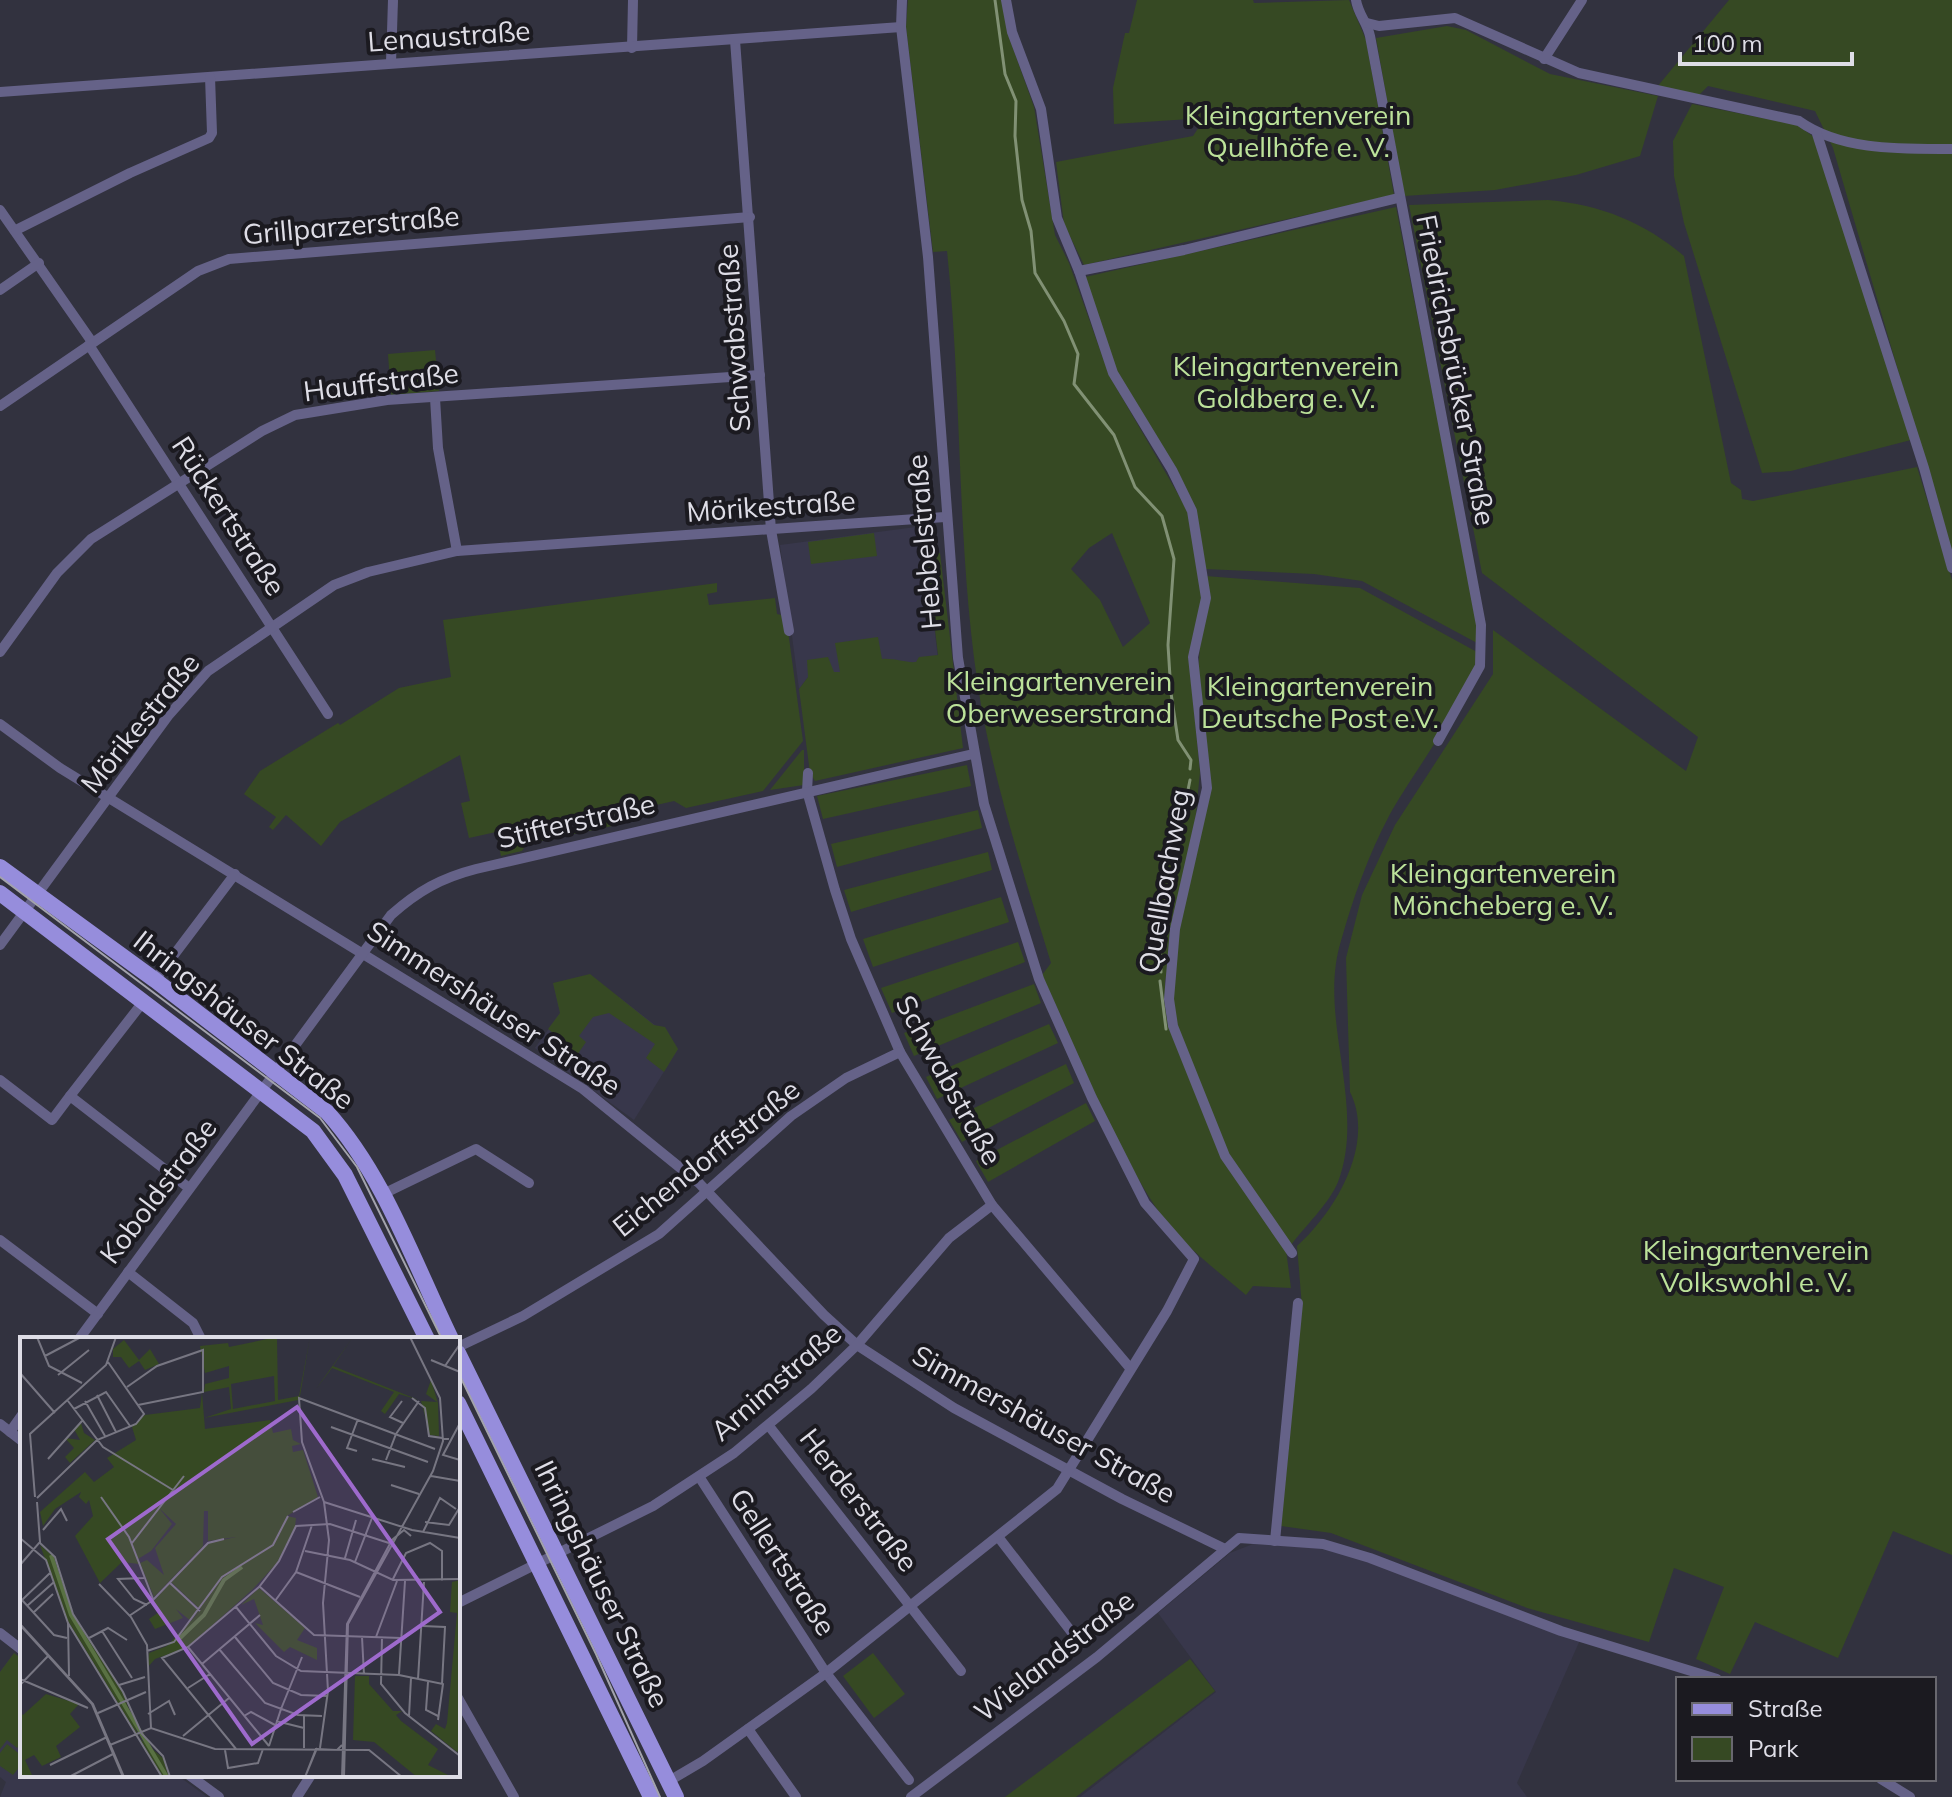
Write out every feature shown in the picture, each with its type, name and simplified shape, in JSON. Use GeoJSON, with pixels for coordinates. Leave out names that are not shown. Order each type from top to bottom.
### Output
{"type":"FeatureCollection","features":[{"type":"Feature","properties":{"kind":"main road","name":"Ihringshäuser Straße"},"geometry":{"type":"LineString","coordinates":[[0,867],[155,980],[327,1112],[349,1137],[381,1195],[450,1337]]}},
{"type":"Feature","properties":{"kind":"main road","name":"Ihringshäuser Straße"},"geometry":{"type":"LineString","coordinates":[[0,893],[291,1111],[331,1153],[426,1337]]}},
{"type":"Feature","properties":{"kind":"main road","name":"Ihringshäuser Straße"},"geometry":{"type":"LineString","coordinates":[[460,1354],[672,1789]]}},
{"type":"Feature","properties":{"kind":"main road","name":"Ihringshäuser Straße"},"geometry":{"type":"LineString","coordinates":[[460,1407],[651,1797]]}},
{"type":"Feature","properties":{"kind":"street"},"geometry":{"type":"LineString","coordinates":[[391,63],[393,0]]}},
{"type":"Feature","properties":{"kind":"street"},"geometry":{"type":"LineString","coordinates":[[632,48],[633,0]]}},
{"type":"Feature","properties":{"kind":"street","name":"Hebbelstraße"},"geometry":{"type":"LineString","coordinates":[[902,0],[901,27],[928,257],[945,517],[958,658],[973,754],[996,846],[1046,999],[1145,1203],[1194,1259],[1192,1269],[1130,1368]]}},
{"type":"Feature","properties":{"kind":"street","name":"Quellbachweg"},"geometry":{"type":"LineString","coordinates":[[1006,0],[1012,32],[1041,109],[1057,218],[1079,271],[1113,373],[1172,470],[1192,511],[1206,598],[1194,673],[1207,788],[1169,964],[1173,1026],[1225,1156],[1292,1253]]}},
{"type":"Feature","properties":{"kind":"street","name":"Friedrichsbrücker Straße"},"geometry":{"type":"LineString","coordinates":[[1356,0],[1358,13],[1367,23],[1481,625],[1480,666],[1438,741]]}},
{"type":"Feature","properties":{"kind":"street"},"geometry":{"type":"LineString","coordinates":[[1544,59],[1582,0]]}},
{"type":"Feature","properties":{"kind":"street"},"geometry":{"type":"LineString","coordinates":[[1367,23],[1379,26],[1455,18],[1579,73],[1799,121],[1822,135],[1869,145],[1952,149]]}},
{"type":"Feature","properties":{"kind":"street","name":"Lenaustraße"},"geometry":{"type":"LineString","coordinates":[[0,92],[901,27]]}},
{"type":"Feature","properties":{"kind":"street","name":"Schwabstraße"},"geometry":{"type":"LineString","coordinates":[[735,40],[771,530],[789,631]]}},
{"type":"Feature","properties":{"kind":"street"},"geometry":{"type":"LineString","coordinates":[[16,230],[131,172],[209,138],[212,133],[210,77]]}},
{"type":"Feature","properties":{"kind":"street"},"geometry":{"type":"LineString","coordinates":[[1822,135],[1952,568]]}},
{"type":"Feature","properties":{"kind":"street"},"geometry":{"type":"LineString","coordinates":[[1079,271],[1184,250],[1398,198]]}},
{"type":"Feature","properties":{"kind":"street","name":"Rückertstraße"},"geometry":{"type":"LineString","coordinates":[[0,210],[39,263],[328,714]]}},
{"type":"Feature","properties":{"kind":"street","name":"Grillparzerstraße"},"geometry":{"type":"LineString","coordinates":[[0,406],[198,271],[229,259],[750,217]]}},
{"type":"Feature","properties":{"kind":"street"},"geometry":{"type":"LineString","coordinates":[[0,290],[39,263]]}},
{"type":"Feature","properties":{"kind":"street","name":"Hauffstraße"},"geometry":{"type":"LineString","coordinates":[[0,652],[57,573],[91,539],[262,431],[295,415],[387,400],[760,375]]}},
{"type":"Feature","properties":{"kind":"street"},"geometry":{"type":"LineString","coordinates":[[435,398],[438,448],[457,551]]}},
{"type":"Feature","properties":{"kind":"street","name":"Mörikestraße"},"geometry":{"type":"LineString","coordinates":[[0,945],[168,716],[208,671],[271,625],[334,585],[368,572],[457,551],[945,517]]}},
{"type":"Feature","properties":{"kind":"street","name":"Simmershäuser Straße"},"geometry":{"type":"LineString","coordinates":[[0,724],[108,798],[555,1069],[706,1190],[824,1315],[857,1345],[954,1408],[1223,1548]]}},
{"type":"Feature","properties":{"kind":"street","name":"Stifterstraße"},"geometry":{"type":"LineString","coordinates":[[277,1072],[391,915],[418,891],[446,877],[973,754]]}},
{"type":"Feature","properties":{"kind":"street","name":"Schwabstraße"},"geometry":{"type":"LineString","coordinates":[[808,773],[807,791],[851,939],[900,1052],[992,1205],[1130,1368]]}},
{"type":"Feature","properties":{"kind":"street"},"geometry":{"type":"LineString","coordinates":[[155,980],[235,874]]}},
{"type":"Feature","properties":{"kind":"street"},"geometry":{"type":"LineString","coordinates":[[0,1080],[52,1120],[143,1002]]}},
{"type":"Feature","properties":{"kind":"street","name":"Eichendorffstraße"},"geometry":{"type":"LineString","coordinates":[[460,1349],[595,1275],[659,1234],[791,1116],[846,1078],[900,1052]]}},
{"type":"Feature","properties":{"kind":"street","name":"Koboldstraße"},"geometry":{"type":"LineString","coordinates":[[81,1337],[277,1072]]}},
{"type":"Feature","properties":{"kind":"street"},"geometry":{"type":"LineString","coordinates":[[70,1096],[189,1188]]}},
{"type":"Feature","properties":{"kind":"street"},"geometry":{"type":"LineString","coordinates":[[381,1195],[476,1149],[529,1183]]}},
{"type":"Feature","properties":{"kind":"street","name":"Arnimstraße"},"geometry":{"type":"LineString","coordinates":[[460,1602],[653,1506],[700,1478],[769,1426],[857,1345],[949,1238],[992,1205]]}},
{"type":"Feature","properties":{"kind":"street"},"geometry":{"type":"LineString","coordinates":[[0,1240],[98,1314]]}},
{"type":"Feature","properties":{"kind":"street"},"geometry":{"type":"LineString","coordinates":[[128,1272],[193,1323],[200,1337]]}},
{"type":"Feature","properties":{"kind":"street"},"geometry":{"type":"LineString","coordinates":[[1275,1541],[1298,1303]]}},
{"type":"Feature","properties":{"kind":"street"},"geometry":{"type":"LineString","coordinates":[[672,1789],[826,1673],[1057,1489],[1130,1368]]}},
{"type":"Feature","properties":{"kind":"street"},"geometry":{"type":"LineString","coordinates":[[10,1432],[20,1418]]}},
{"type":"Feature","properties":{"kind":"street"},"geometry":{"type":"LineString","coordinates":[[0,1424],[20,1440]]}},
{"type":"Feature","properties":{"kind":"street","name":"Herderstraße"},"geometry":{"type":"LineString","coordinates":[[769,1426],[961,1671]]}},
{"type":"Feature","properties":{"kind":"street","name":"Gellertstraße"},"geometry":{"type":"LineString","coordinates":[[700,1478],[826,1673],[909,1780]]}},
{"type":"Feature","properties":{"kind":"street"},"geometry":{"type":"LineString","coordinates":[[999,1538],[1080,1643]]}},
{"type":"Feature","properties":{"kind":"street"},"geometry":{"type":"LineString","coordinates":[[1223,1548],[1239,1538],[1323,1544],[1370,1558],[1561,1631],[1710,1677]]}},
{"type":"Feature","properties":{"kind":"street","name":"Wielandstraße"},"geometry":{"type":"LineString","coordinates":[[911,1797],[1097,1657],[1223,1548]]}},
{"type":"Feature","properties":{"kind":"street"},"geometry":{"type":"LineString","coordinates":[[0,1633],[20,1648]]}},
{"type":"Feature","properties":{"kind":"street"},"geometry":{"type":"LineString","coordinates":[[460,1702],[514,1797]]}},
{"type":"Feature","properties":{"kind":"street"},"geometry":{"type":"LineString","coordinates":[[748,1729],[796,1797]]}},
{"type":"Feature","properties":{"kind":"street"},"geometry":{"type":"LineString","coordinates":[[192,1777],[219,1797]]}},
{"type":"Feature","properties":{"kind":"street"},"geometry":{"type":"LineString","coordinates":[[297,1797],[310,1777]]}},
{"type":"Feature","properties":{"kind":"street"},"geometry":{"type":"LineString","coordinates":[[1884,1781],[1910,1797]]}},
{"type":"Feature","properties":{"kind":"shaded area"},"geometry":{"type":"Polygon","coordinates":[[[923,526],[938,660],[808,677],[799,689],[780,545],[923,526]]]}},
{"type":"Feature","properties":{"kind":"shaded area"},"geometry":{"type":"Polygon","coordinates":[[[553,983],[619,997],[665,1033],[678,1049],[634,1120],[535,1048],[560,1013],[553,983]]]}},
{"type":"Feature","properties":{"kind":"shaded area"},"geometry":{"type":"Polygon","coordinates":[[[1253,1544],[1325,1548],[1371,1561],[1580,1640],[1517,1783],[1527,1797],[1080,1797],[1216,1692],[1158,1613],[1230,1553],[1253,1544]]]}},
{"type":"Feature","properties":{"kind":"shaded area"},"geometry":{"type":"Polygon","coordinates":[[[14,1653],[20,1658],[20,1777],[180,1777],[207,1797],[0,1797],[6,1782],[0,1777],[0,1672],[14,1653]]]}},
{"type":"Feature","properties":{"kind":"green space","name":"Kleingartenverein Oberweserstrand"},"geometry":{"type":"Polygon","coordinates":[[[908,0],[1002,0],[1010,40],[1034,107],[1055,235],[1069,263],[1109,375],[1189,513],[1202,600],[1189,660],[1200,772],[1195,823],[1165,982],[1165,1003],[1221,1157],[1286,1250],[1291,1288],[1253,1286],[1246,1295],[1197,1254],[1164,1219],[1138,1179],[1109,1122],[1042,975],[1051,963],[1012,835],[981,705],[967,593],[947,251],[933,252],[906,27],[908,0]],[[1112,533],[1089,548],[1071,569],[1100,600],[1123,647],[1150,623],[1112,533]]]}},
{"type":"Feature","properties":{"kind":"green space"},"geometry":{"type":"Polygon","coordinates":[[[1137,0],[1253,0],[1254,3],[1349,0],[1366,40],[1394,195],[1084,265],[1064,224],[1056,162],[1193,136],[1205,118],[1114,124],[1113,88],[1125,33],[1129,33],[1137,0]]]}},
{"type":"Feature","properties":{"kind":"green space"},"geometry":{"type":"Polygon","coordinates":[[[1729,0],[1952,0],[1952,555],[1833,148],[1815,111],[1708,86],[1698,96],[1657,87],[1729,0]]]}},
{"type":"Feature","properties":{"kind":"green space","name":"Kleingartenverein Quellhöfe e. V."},"geometry":{"type":"Polygon","coordinates":[[[1447,26],[1466,30],[1550,74],[1658,96],[1640,156],[1576,175],[1495,190],[1404,196],[1376,38],[1447,26]]]}},
{"type":"Feature","properties":{"kind":"green space"},"geometry":{"type":"Polygon","coordinates":[[[1692,104],[1797,125],[1814,137],[1911,440],[1791,471],[1762,473],[1684,223],[1674,176],[1673,141],[1692,104]]]}},
{"type":"Feature","properties":{"kind":"green space"},"geometry":{"type":"Polygon","coordinates":[[[1548,200],[1586,206],[1621,217],[1684,256],[1731,483],[1741,490],[1742,499],[1753,501],[1917,467],[1952,580],[1952,1555],[1893,1531],[1838,1658],[1755,1622],[1730,1674],[1696,1659],[1724,1587],[1674,1568],[1649,1642],[1527,1608],[1331,1533],[1281,1526],[1302,1307],[1297,1246],[1325,1215],[1348,1176],[1358,1133],[1357,1112],[1350,1092],[1346,958],[1362,895],[1395,825],[1493,674],[1493,630],[1686,771],[1698,737],[1482,573],[1409,205],[1548,200]]]}},
{"type":"Feature","properties":{"kind":"green space","name":"Kleingartenverein Goldberg e. V."},"geometry":{"type":"Polygon","coordinates":[[[1396,207],[1478,626],[1477,643],[1362,581],[1314,574],[1205,569],[1194,510],[1117,372],[1085,277],[1396,207]]]}},
{"type":"Feature","properties":{"kind":"green space"},"geometry":{"type":"Polygon","coordinates":[[[435,350],[439,391],[391,395],[388,354],[435,350]]]}},
{"type":"Feature","properties":{"kind":"green space"},"geometry":{"type":"Polygon","coordinates":[[[874,533],[877,556],[811,564],[808,542],[874,533]]]}},
{"type":"Feature","properties":{"kind":"green space"},"geometry":{"type":"Polygon","coordinates":[[[940,553],[963,748],[815,781],[810,773],[799,689],[808,677],[807,660],[828,657],[834,672],[840,672],[835,643],[878,637],[882,659],[916,662],[919,657],[938,655],[926,554],[940,553]]]}},
{"type":"Feature","properties":{"kind":"green space","name":"Kleingartenverein Deutsche Post e.V."},"geometry":{"type":"Polygon","coordinates":[[[1206,576],[1360,588],[1477,652],[1474,669],[1455,710],[1381,831],[1351,909],[1335,970],[1334,1000],[1345,1092],[1345,1153],[1334,1190],[1291,1245],[1226,1151],[1177,1032],[1171,992],[1175,947],[1211,784],[1198,671],[1206,576]]]}},
{"type":"Feature","properties":{"kind":"green space"},"geometry":{"type":"Polygon","coordinates":[[[717,583],[717,592],[707,594],[709,605],[775,598],[777,614],[786,616],[803,741],[763,791],[686,808],[674,801],[533,833],[522,851],[501,856],[496,832],[469,838],[461,803],[470,801],[460,755],[340,822],[321,846],[286,815],[273,830],[269,827],[276,817],[244,794],[260,771],[399,688],[451,677],[443,620],[717,583]]]}},
{"type":"Feature","properties":{"kind":"green space"},"geometry":{"type":"Polygon","coordinates":[[[802,750],[804,785],[770,790],[802,750]]]}},
{"type":"Feature","properties":{"kind":"green space"},"geometry":{"type":"Polygon","coordinates":[[[967,765],[971,786],[823,819],[817,796],[967,765]]]}},
{"type":"Feature","properties":{"kind":"green space"},"geometry":{"type":"Polygon","coordinates":[[[978,810],[982,828],[837,867],[831,844],[978,810]]]}},
{"type":"Feature","properties":{"kind":"green space"},"geometry":{"type":"Polygon","coordinates":[[[615,820],[617,825],[531,843],[535,839],[615,820]]]}},
{"type":"Feature","properties":{"kind":"green space"},"geometry":{"type":"Polygon","coordinates":[[[988,852],[992,870],[851,912],[844,890],[988,852]]]}},
{"type":"Feature","properties":{"kind":"green space"},"geometry":{"type":"Polygon","coordinates":[[[1001,897],[1009,922],[873,967],[863,939],[1001,897]]]}},
{"type":"Feature","properties":{"kind":"green space"},"geometry":{"type":"Polygon","coordinates":[[[1018,942],[1025,962],[892,1013],[881,988],[1018,942]]]}},
{"type":"Feature","properties":{"kind":"green space"},"geometry":{"type":"Polygon","coordinates":[[[590,974],[654,1025],[665,1027],[678,1049],[664,1072],[646,1058],[655,1044],[609,1013],[593,1017],[579,1036],[586,1042],[573,1061],[554,1047],[557,1036],[548,1029],[560,1013],[553,983],[590,974]]]}},
{"type":"Feature","properties":{"kind":"green space"},"geometry":{"type":"Polygon","coordinates":[[[1034,984],[1041,1003],[914,1056],[904,1033],[1034,984]]]}},
{"type":"Feature","properties":{"kind":"green space"},"geometry":{"type":"Polygon","coordinates":[[[1049,1024],[1058,1043],[937,1099],[926,1077],[1049,1024]]]}},
{"type":"Feature","properties":{"kind":"green space"},"geometry":{"type":"Polygon","coordinates":[[[1066,1064],[1074,1083],[962,1142],[949,1120],[1066,1064]]]}},
{"type":"Feature","properties":{"kind":"green space"},"geometry":{"type":"Polygon","coordinates":[[[1086,1103],[1095,1121],[988,1182],[976,1161],[1086,1103]]]}},
{"type":"Feature","properties":{"kind":"green space"},"geometry":{"type":"Polygon","coordinates":[[[14,1653],[20,1658],[20,1744],[17,1748],[7,1740],[0,1749],[0,1672],[14,1653]]]}},
{"type":"Feature","properties":{"kind":"green space"},"geometry":{"type":"Polygon","coordinates":[[[873,1653],[905,1694],[874,1718],[843,1676],[873,1653]]]}},
{"type":"Feature","properties":{"kind":"green space"},"geometry":{"type":"Polygon","coordinates":[[[1190,1659],[1215,1691],[1076,1797],[1005,1797],[1190,1659]]]}},
{"type":"Feature","properties":{"kind":"green space"},"geometry":{"type":"Polygon","coordinates":[[[7,1744],[20,1754],[20,1766],[13,1775],[0,1766],[0,1753],[7,1744]]]}},
{"type":"Feature","properties":{"kind":"waterway"},"geometry":{"type":"LineString","coordinates":[[995,0],[1005,74],[1016,101],[1015,136],[1022,200],[1031,231],[1035,273],[1064,321],[1078,354],[1074,384],[1114,435],[1135,487],[1162,516],[1174,559],[1168,645],[1171,693],[1178,740],[1191,760],[1190,769]]}},
{"type":"Feature","properties":{"kind":"waterway"},"geometry":{"type":"LineString","coordinates":[[1161,972],[1159,935],[1190,780]]}},
{"type":"Feature","properties":{"kind":"waterway"},"geometry":{"type":"LineString","coordinates":[[1160,981],[1166,1029]]}},
{"type":"Feature","properties":{"kind":"tram line"},"geometry":{"type":"LineString","coordinates":[[0,877],[320,1118],[357,1167],[441,1337]]}},
{"type":"Feature","properties":{"kind":"tram line"},"geometry":{"type":"LineString","coordinates":[[460,1376],[596,1654],[660,1797]]}},
{"type":"Feature","properties":{"kind":"park label","name":"Kleingartenverein Möncheberg e. V."},"geometry":{"type":"Point","coordinates":[1503,889]}},
{"type":"Feature","properties":{"kind":"park label","name":"Kleingartenverein Volkswohl e. V."},"geometry":{"type":"Point","coordinates":[1756,1266]}}]}
